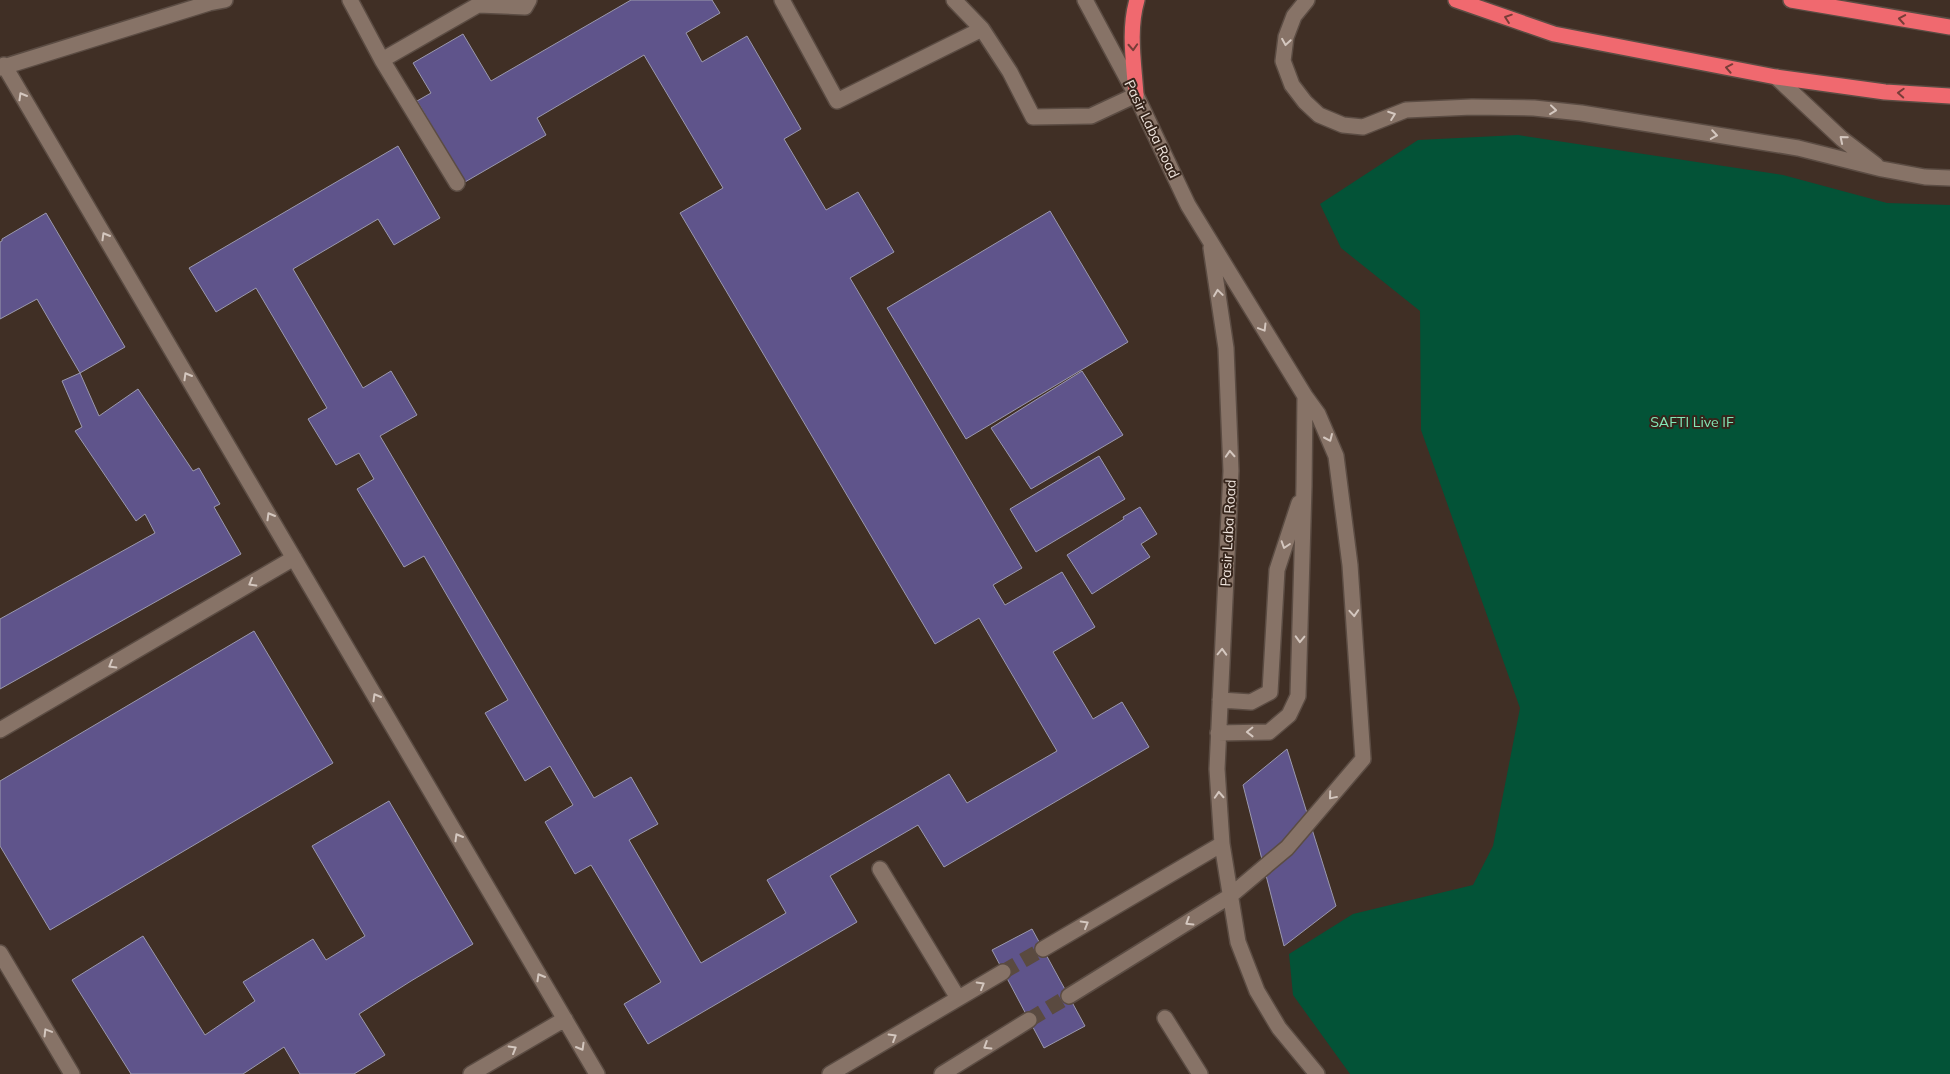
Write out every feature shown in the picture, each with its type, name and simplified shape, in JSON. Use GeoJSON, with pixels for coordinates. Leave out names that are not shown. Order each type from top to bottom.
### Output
{"type":"FeatureCollection","features":[{"type":"Feature","properties":{"kind":"highway"},"geometry":{"type":"LineString","coordinates":[[1136,95],[1132,40],[1133,15],[1137,0]]}},
{"type":"Feature","properties":{"kind":"highway"},"geometry":{"type":"LineString","coordinates":[[1456,0],[1554,34],[1776,78],[1885,92],[1950,96]]}},
{"type":"Feature","properties":{"kind":"highway"},"geometry":{"type":"LineString","coordinates":[[1791,0],[1950,27]]}},
{"type":"Feature","properties":{"kind":"street"},"geometry":{"type":"LineString","coordinates":[[225,0],[209,2],[2,66],[597,1074]]}},
{"type":"Feature","properties":{"kind":"street"},"geometry":{"type":"LineString","coordinates":[[350,0],[382,60],[457,183]]}},
{"type":"Feature","properties":{"kind":"street"},"geometry":{"type":"LineString","coordinates":[[382,60],[478,6],[525,7],[528,0]]}},
{"type":"Feature","properties":{"kind":"street"},"geometry":{"type":"LineString","coordinates":[[782,0],[837,101],[982,30]]}},
{"type":"Feature","properties":{"kind":"street"},"geometry":{"type":"LineString","coordinates":[[954,0],[982,30],[1010,72],[1033,117],[1091,116],[1136,95]]}},
{"type":"Feature","properties":{"kind":"street","name":"Pasir Laba Road"},"geometry":{"type":"LineString","coordinates":[[1085,0],[1136,95],[1188,205],[1210,241],[1226,348],[1231,471],[1217,769],[1222,844],[1238,942],[1257,992],[1279,1028],[1316,1074]]}},
{"type":"Feature","properties":{"kind":"street"},"geometry":{"type":"LineString","coordinates":[[1307,0],[1294,16],[1286,37],[1283,61],[1292,85],[1305,102],[1319,115],[1343,125],[1363,127],[1406,110],[1472,107],[1534,108],[1581,113],[1798,148],[1882,169],[1925,177],[1950,178]]}},
{"type":"Feature","properties":{"kind":"street"},"geometry":{"type":"LineString","coordinates":[[1776,78],[1842,139],[1882,169]]}},
{"type":"Feature","properties":{"kind":"street"},"geometry":{"type":"LineString","coordinates":[[1068,996],[1230,896],[1287,848],[1363,759],[1350,565],[1336,456],[1318,414],[1210,241]]}},
{"type":"Feature","properties":{"kind":"street"},"geometry":{"type":"LineString","coordinates":[[1218,733],[1269,732],[1290,715],[1298,696],[1305,396]]}},
{"type":"Feature","properties":{"kind":"street"},"geometry":{"type":"LineString","coordinates":[[1220,700],[1251,702],[1270,692],[1277,570],[1304,486]]}},
{"type":"Feature","properties":{"kind":"street"},"geometry":{"type":"LineString","coordinates":[[0,730],[294,558]]}},
{"type":"Feature","properties":{"kind":"street"},"geometry":{"type":"LineString","coordinates":[[1043,949],[1222,844]]}},
{"type":"Feature","properties":{"kind":"street"},"geometry":{"type":"LineString","coordinates":[[880,869],[958,998]]}},
{"type":"Feature","properties":{"kind":"street"},"geometry":{"type":"LineString","coordinates":[[0,953],[72,1074]]}},
{"type":"Feature","properties":{"kind":"street"},"geometry":{"type":"LineString","coordinates":[[830,1074],[855,1068],[958,998],[1003,972]]}},
{"type":"Feature","properties":{"kind":"street"},"geometry":{"type":"LineString","coordinates":[[1164,1018],[1200,1074]]}},
{"type":"Feature","properties":{"kind":"street"},"geometry":{"type":"LineString","coordinates":[[471,1074],[565,1019]]}},
{"type":"Feature","properties":{"kind":"street"},"geometry":{"type":"LineString","coordinates":[[942,1074],[1029,1020]]}},
{"type":"Feature","properties":{"kind":"green space","name":"SAFTI Live IF"},"geometry":{"type":"Polygon","coordinates":[[[1518,135],[1783,175],[1887,203],[1950,205],[1950,1074],[1350,1074],[1293,995],[1289,954],[1353,914],[1473,885],[1493,846],[1520,708],[1421,430],[1420,311],[1341,248],[1320,204],[1418,140],[1518,135]]]}},
{"type":"Feature","properties":{"kind":"building"},"geometry":{"type":"Polygon","coordinates":[[[631,0],[712,0],[720,13],[686,33],[702,62],[747,36],[801,129],[784,139],[826,210],[858,192],[894,252],[850,278],[1022,568],[993,585],[1005,605],[1062,572],[1095,627],[1053,652],[1093,719],[1122,702],[1149,747],[944,867],[918,825],[830,876],[857,922],[648,1044],[624,1004],[661,982],[591,865],[575,874],[545,822],[573,805],[550,766],[525,781],[485,713],[508,700],[424,556],[404,567],[357,489],[374,479],[359,453],[336,465],[308,419],[327,408],[256,288],[216,312],[189,268],[398,146],[440,218],[394,245],[378,219],[293,269],[363,388],[391,371],[417,415],[380,436],[594,798],[631,777],[658,824],[629,840],[701,963],[786,913],[767,880],[949,774],[967,803],[1057,751],[979,618],[935,644],[680,213],[723,188],[644,55],[537,118],[546,135],[465,182],[417,101],[431,93],[413,63],[463,34],[491,81],[631,0]]]}},
{"type":"Feature","properties":{"kind":"building"},"geometry":{"type":"Polygon","coordinates":[[[1050,211],[1128,342],[966,439],[887,308],[1050,211]]]}},
{"type":"Feature","properties":{"kind":"building"},"geometry":{"type":"Polygon","coordinates":[[[46,213],[125,347],[80,373],[37,299],[0,319],[0,242],[46,213]]]}},
{"type":"Feature","properties":{"kind":"building"},"geometry":{"type":"Polygon","coordinates":[[[1082,371],[1123,435],[1031,489],[991,428],[1082,371]]]}},
{"type":"Feature","properties":{"kind":"building"},"geometry":{"type":"Polygon","coordinates":[[[80,373],[99,416],[138,389],[193,471],[199,468],[220,504],[214,507],[241,554],[0,689],[0,619],[155,533],[145,514],[136,521],[75,431],[82,427],[62,381],[80,373]]]}},
{"type":"Feature","properties":{"kind":"building"},"geometry":{"type":"Polygon","coordinates":[[[1099,456],[1125,499],[1036,552],[1010,509],[1099,456]]]}},
{"type":"Feature","properties":{"kind":"building"},"geometry":{"type":"Polygon","coordinates":[[[1140,507],[1157,534],[1141,544],[1150,557],[1092,594],[1067,555],[1140,507]]]}},
{"type":"Feature","properties":{"kind":"building"},"geometry":{"type":"Polygon","coordinates":[[[254,631],[333,763],[50,930],[0,846],[0,781],[254,631]]]}},
{"type":"Feature","properties":{"kind":"building"},"geometry":{"type":"Polygon","coordinates":[[[1287,749],[1336,906],[1284,946],[1243,785],[1287,749]]]}},
{"type":"Feature","properties":{"kind":"building"},"geometry":{"type":"Polygon","coordinates":[[[389,801],[473,944],[359,1014],[385,1055],[354,1074],[300,1074],[284,1047],[243,1074],[131,1074],[72,980],[143,936],[205,1035],[255,1001],[243,982],[313,939],[326,960],[365,936],[312,846],[389,801]]]}},
{"type":"Feature","properties":{"kind":"building"},"geometry":{"type":"Polygon","coordinates":[[[1032,929],[1085,1026],[1044,1048],[992,950],[1032,929]]]}},
{"type":"Feature","properties":{"kind":"tunnel"},"geometry":{"type":"LineString","coordinates":[[1003,972],[1043,949]]}},
{"type":"Feature","properties":{"kind":"tunnel"},"geometry":{"type":"LineString","coordinates":[[1029,1020],[1069,996]]}}]}
